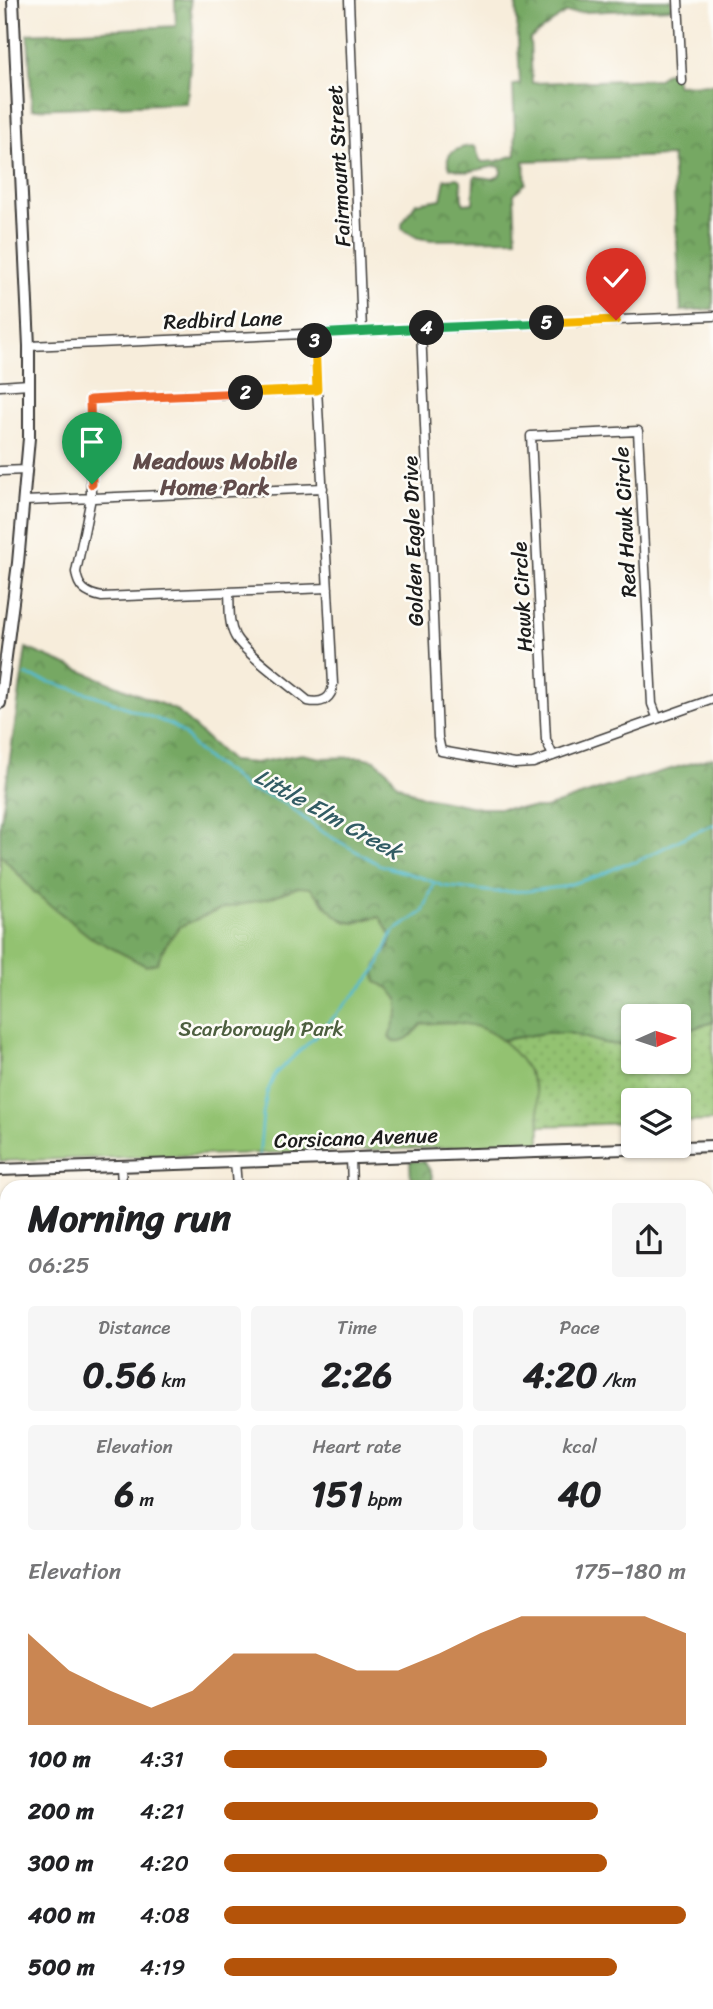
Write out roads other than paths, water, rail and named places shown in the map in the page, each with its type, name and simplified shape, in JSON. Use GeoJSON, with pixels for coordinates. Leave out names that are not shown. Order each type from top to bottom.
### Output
{"type":"FeatureCollection","features":[{"type":"Feature","properties":{"kind":"street"},"geometry":{"type":"LineString","coordinates":[[0,703],[25,501],[29,384],[13,0]]}},
{"type":"Feature","properties":{"kind":"street","name":"Fairmount Street"},"geometry":{"type":"LineString","coordinates":[[349,0],[362,331]]}},
{"type":"Feature","properties":{"kind":"street"},"geometry":{"type":"LineString","coordinates":[[678,0],[682,81]]}},
{"type":"Feature","properties":{"kind":"street","name":"Redbird Lane"},"geometry":{"type":"LineString","coordinates":[[29,346],[713,316]]}},
{"type":"Feature","properties":{"kind":"street","name":"Golden Eagle Drive"},"geometry":{"type":"LineString","coordinates":[[421,329],[441,751],[515,764],[553,756]]}},
{"type":"Feature","properties":{"kind":"street"},"geometry":{"type":"LineString","coordinates":[[229,593],[230,623],[235,638],[308,701],[324,701],[332,691],[314,334]]}},
{"type":"Feature","properties":{"kind":"street"},"geometry":{"type":"LineString","coordinates":[[0,386],[29,384]]}},
{"type":"Feature","properties":{"kind":"street"},"geometry":{"type":"LineString","coordinates":[[317,390],[90,400],[92,498],[76,572],[83,590],[102,597],[328,588]]}},
{"type":"Feature","properties":{"kind":"street","name":"Red Hawk Circle"},"geometry":{"type":"LineString","coordinates":[[531,436],[638,431],[652,704],[657,718]]}},
{"type":"Feature","properties":{"kind":"street","name":"Hawk Circle"},"geometry":{"type":"LineString","coordinates":[[531,436],[546,740],[553,756]]}},
{"type":"Feature","properties":{"kind":"street"},"geometry":{"type":"LineString","coordinates":[[0,471],[27,470]]}},
{"type":"Feature","properties":{"kind":"street"},"geometry":{"type":"LineString","coordinates":[[25,501],[323,488]]}},
{"type":"Feature","properties":{"kind":"street"},"geometry":{"type":"LineString","coordinates":[[553,756],[713,699]]}},
{"type":"Feature","properties":{"kind":"street","name":"Corsicana Avenue"},"geometry":{"type":"LineString","coordinates":[[0,1170],[713,1146]]}},
{"type":"Feature","properties":{"kind":"street"},"geometry":{"type":"LineString","coordinates":[[351,1157],[352,1180]]}},
{"type":"Feature","properties":{"kind":"street"},"geometry":{"type":"LineString","coordinates":[[235,1162],[236,1180]]}},
{"type":"Feature","properties":{"kind":"street"},"geometry":{"type":"LineString","coordinates":[[121,1166],[122,1180]]}},
{"type":"Feature","properties":{"kind":"waterway","name":"Little Elm Creek"},"geometry":{"type":"LineString","coordinates":[[26,675],[94,695],[172,725],[210,761],[246,789],[286,804],[319,830],[380,865],[443,886],[495,892],[561,887],[636,862],[713,825]]}},
{"type":"Feature","properties":{"kind":"waterway"},"geometry":{"type":"LineString","coordinates":[[259,1158],[263,1114],[267,1093],[275,1074],[318,1034],[368,980],[377,968],[393,932],[423,912],[434,884]]}},
{"type":"Feature","properties":{"kind":"district","name":"Meadows Mobile Home Park"},"geometry":{"type":"Point","coordinates":[215,474]}},
{"type":"Feature","properties":{"kind":"park label","name":"Scarborough Park"},"geometry":{"type":"Point","coordinates":[261,1029]}}]}
